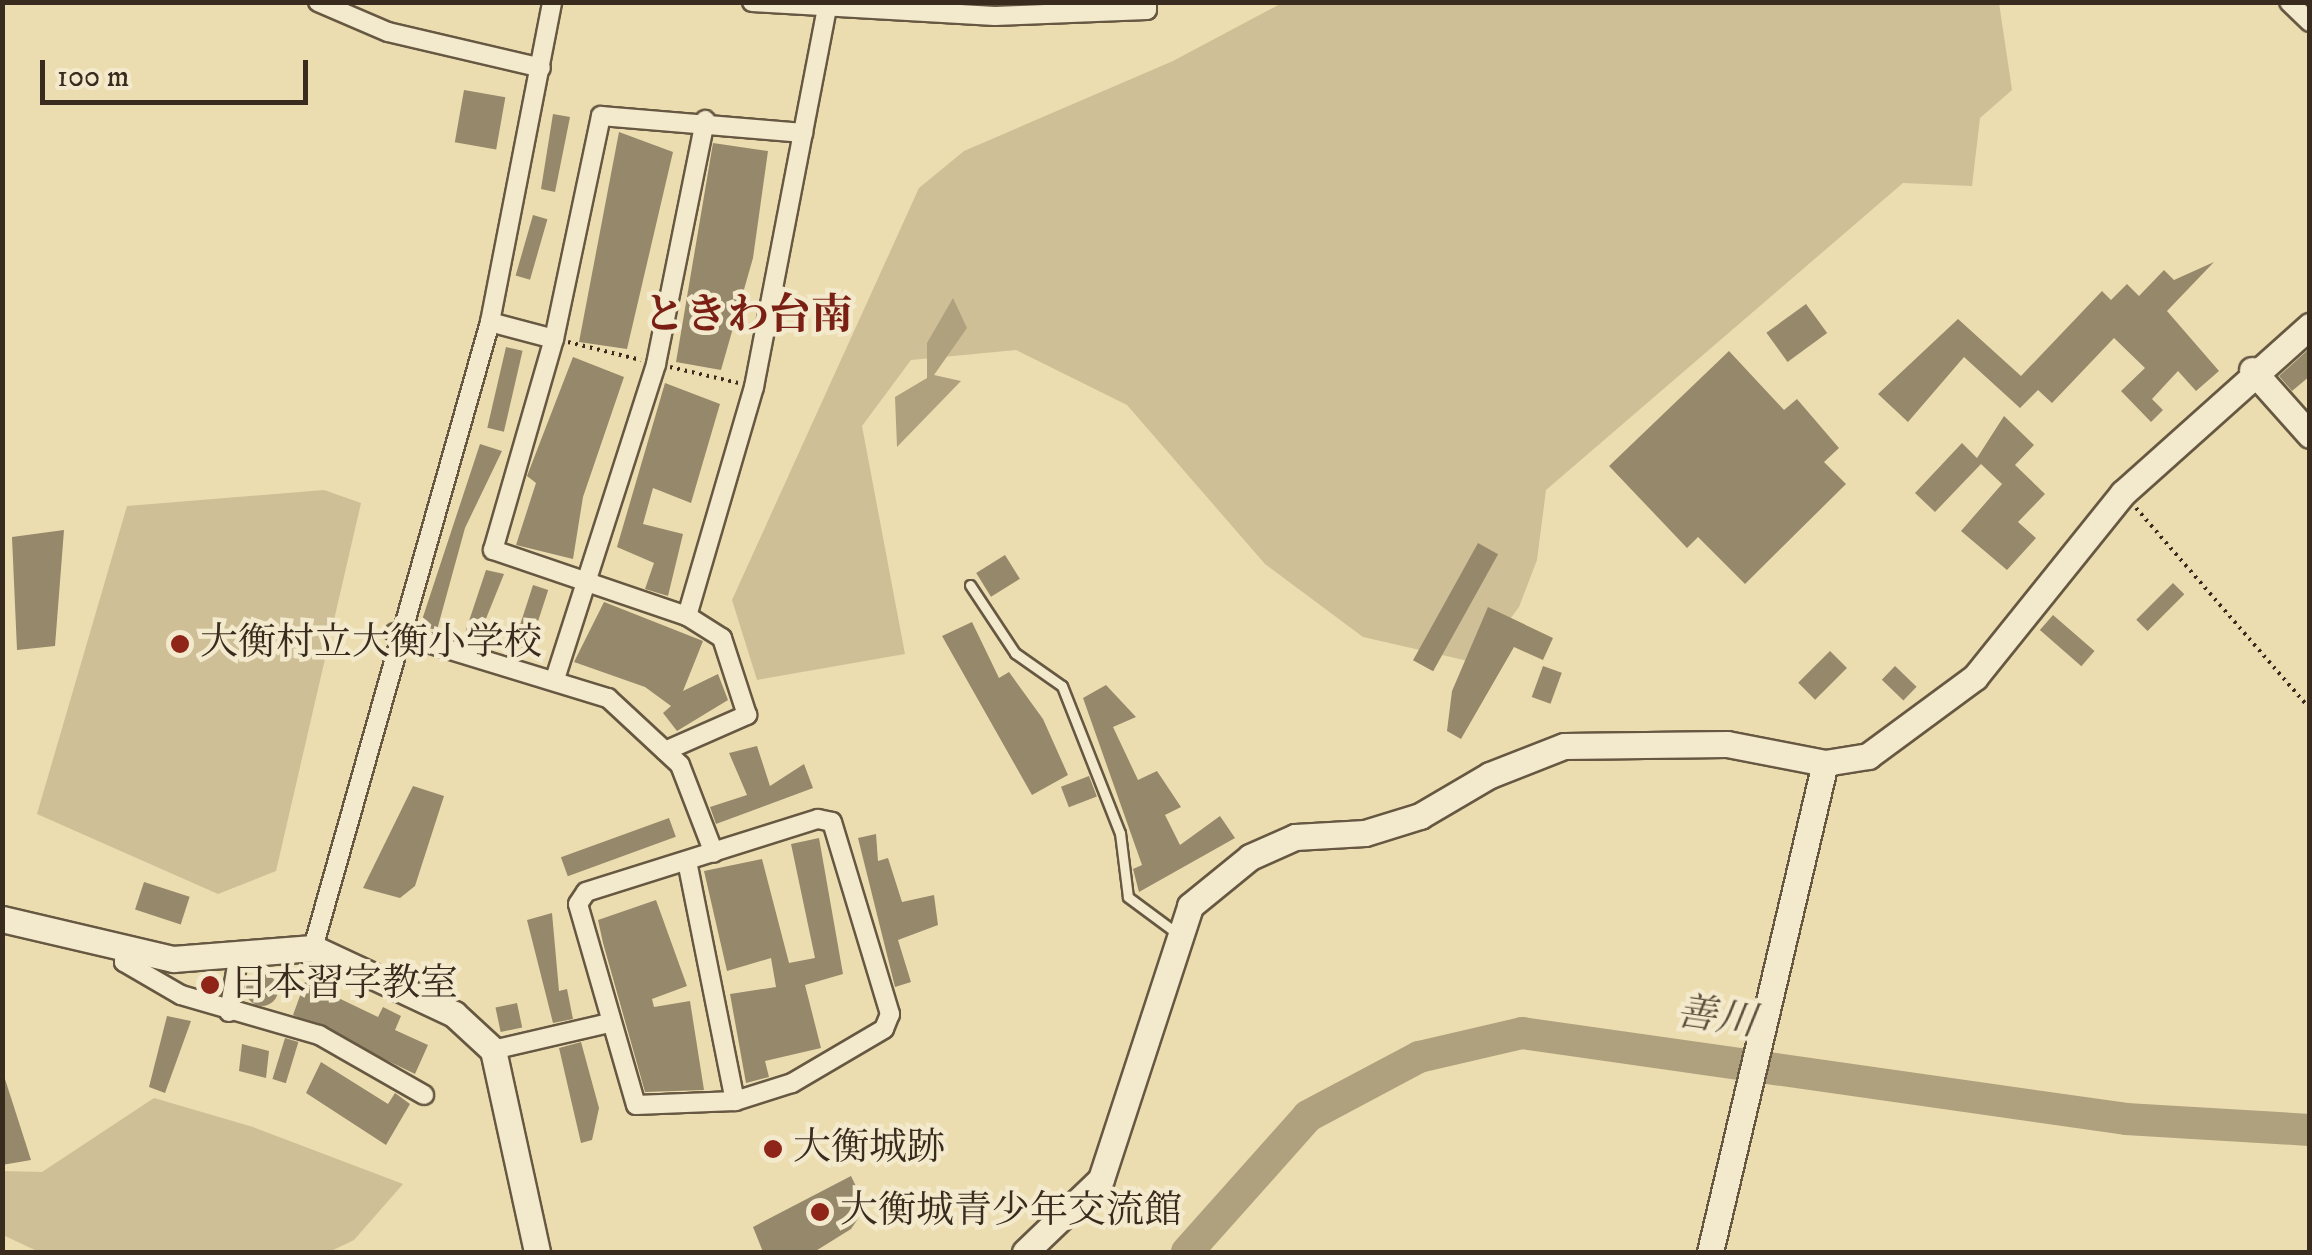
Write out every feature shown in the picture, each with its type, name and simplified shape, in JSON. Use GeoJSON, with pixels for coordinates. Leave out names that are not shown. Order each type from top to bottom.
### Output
{"type":"FeatureCollection","features":[{"type":"Feature","properties":{"kind":"street"},"geometry":{"type":"LineString","coordinates":[[318,2],[388,32],[541,68]]}},
{"type":"Feature","properties":{"kind":"street"},"geometry":{"type":"LineString","coordinates":[[312,948],[395,633],[490,322],[552,2]]}},
{"type":"Feature","properties":{"kind":"street"},"geometry":{"type":"LineString","coordinates":[[752,2],[996,16],[1148,2]]}},
{"type":"Feature","properties":{"kind":"street"},"geometry":{"type":"LineString","coordinates":[[2289,2],[2310,22]]}},
{"type":"Feature","properties":{"kind":"street"},"geometry":{"type":"LineString","coordinates":[[688,616],[754,387],[827,6]]}},
{"type":"Feature","properties":{"kind":"street"},"geometry":{"type":"LineString","coordinates":[[665,751],[747,715],[722,638],[688,616],[494,550],[554,339],[602,116],[705,120],[803,133]]}},
{"type":"Feature","properties":{"kind":"street"},"geometry":{"type":"LineString","coordinates":[[555,679],[656,364],[705,120]]}},
{"type":"Feature","properties":{"kind":"street"},"geometry":{"type":"LineString","coordinates":[[490,322],[554,339]]}},
{"type":"Feature","properties":{"kind":"street"},"geometry":{"type":"LineString","coordinates":[[1026,1252],[1101,1178],[1115,1149],[1178,934],[1190,906],[1250,858],[1295,837],[1365,833],[1420,816],[1490,774],[1564,746],[1726,744],[1824,762],[1868,756],[1975,677],[2123,493],[2252,370],[2310,326]]}},
{"type":"Feature","properties":{"kind":"street"},"geometry":{"type":"LineString","coordinates":[[2252,370],[2310,435]]}},
{"type":"Feature","properties":{"kind":"street"},"geometry":{"type":"LineString","coordinates":[[395,633],[608,698],[680,764],[714,853]]}},
{"type":"Feature","properties":{"kind":"street"},"geometry":{"type":"LineString","coordinates":[[1710,1252],[1824,762]]}},
{"type":"Feature","properties":{"kind":"street"},"geometry":{"type":"LineString","coordinates":[[832,822],[890,1014],[884,1029],[792,1083],[735,1101],[636,1105],[609,1023],[578,904],[586,892],[687,860],[832,822]]}},
{"type":"Feature","properties":{"kind":"street"},"geometry":{"type":"LineString","coordinates":[[687,860],[735,1101]]}},
{"type":"Feature","properties":{"kind":"street"},"geometry":{"type":"LineString","coordinates":[[2,919],[173,959],[312,948],[454,1014],[493,1050],[537,1252]]}},
{"type":"Feature","properties":{"kind":"street"},"geometry":{"type":"LineString","coordinates":[[125,950],[124,962],[229,1012],[319,1035],[424,1095]]}},
{"type":"Feature","properties":{"kind":"street"},"geometry":{"type":"LineString","coordinates":[[229,1012],[239,954]]}},
{"type":"Feature","properties":{"kind":"street"},"geometry":{"type":"LineString","coordinates":[[493,1050],[609,1023]]}},
{"type":"Feature","properties":{"kind":"lane"},"geometry":{"type":"LineString","coordinates":[[970,585],[1014,654],[1062,686],[1120,832],[1128,897],[1178,934]]}},
{"type":"Feature","properties":{"kind":"path"},"geometry":{"type":"LineString","coordinates":[[2123,493],[2310,709]]}},
{"type":"Feature","properties":{"kind":"shaded area"},"geometry":{"type":"Polygon","coordinates":[[[1282,3],[1999,3],[2012,90],[1980,118],[1972,186],[1903,183],[1546,490],[1537,560],[1519,607],[1477,663],[1363,637],[1265,564],[1127,405],[1016,350],[911,360],[862,426],[905,654],[757,680],[732,600],[919,188],[964,151],[1173,61],[1282,3]]]}},
{"type":"Feature","properties":{"kind":"shaded area"},"geometry":{"type":"Polygon","coordinates":[[[953,298],[967,328],[934,375],[961,381],[897,447],[895,397],[927,378],[927,343],[953,298]]]}},
{"type":"Feature","properties":{"kind":"shaded area"},"geometry":{"type":"Polygon","coordinates":[[[324,490],[361,503],[276,871],[218,894],[37,814],[127,506],[324,490]]]}},
{"type":"Feature","properties":{"kind":"shaded area"},"geometry":{"type":"Polygon","coordinates":[[[154,1098],[253,1127],[403,1184],[354,1240],[329,1252],[39,1252],[3,1235],[3,1171],[42,1172],[154,1098]]]}},
{"type":"Feature","properties":{"kind":"building"},"geometry":{"type":"Polygon","coordinates":[[[464,90],[505,97],[496,149],[455,142],[464,90]]]}},
{"type":"Feature","properties":{"kind":"building"},"geometry":{"type":"Polygon","coordinates":[[[553,114],[570,117],[555,192],[541,189],[553,114]]]}},
{"type":"Feature","properties":{"kind":"building"},"geometry":{"type":"Polygon","coordinates":[[[619,132],[673,152],[627,349],[579,342],[619,132]]]}},
{"type":"Feature","properties":{"kind":"building"},"geometry":{"type":"Polygon","coordinates":[[[713,143],[768,151],[753,258],[721,370],[676,362],[713,143]]]}},
{"type":"Feature","properties":{"kind":"building"},"geometry":{"type":"Polygon","coordinates":[[[533,215],[547,219],[530,280],[516,276],[533,215]]]}},
{"type":"Feature","properties":{"kind":"building"},"geometry":{"type":"Polygon","coordinates":[[[2214,262],[2167,311],[2219,371],[2196,391],[2178,371],[2152,399],[2163,410],[2151,422],[2121,391],[2145,368],[2114,338],[2052,403],[2038,390],[2020,408],[1964,357],[1908,422],[1878,394],[1958,319],[2021,376],[2102,291],[2111,300],[2127,284],[2139,296],[2164,270],[2174,280],[2214,262]]]}},
{"type":"Feature","properties":{"kind":"building"},"geometry":{"type":"Polygon","coordinates":[[[1806,304],[1827,333],[1788,362],[1766,333],[1806,304]]]}},
{"type":"Feature","properties":{"kind":"building"},"geometry":{"type":"Polygon","coordinates":[[[506,347],[523,351],[504,432],[487,428],[506,347]]]}},
{"type":"Feature","properties":{"kind":"building"},"geometry":{"type":"Polygon","coordinates":[[[2310,348],[2310,376],[2292,391],[2279,376],[2310,348]]]}},
{"type":"Feature","properties":{"kind":"building"},"geometry":{"type":"Polygon","coordinates":[[[1729,351],[1784,410],[1797,399],[1839,448],[1824,462],[1846,484],[1745,584],[1698,537],[1687,548],[1609,466],[1729,351]]]}},
{"type":"Feature","properties":{"kind":"building"},"geometry":{"type":"Polygon","coordinates":[[[573,357],[624,377],[583,497],[573,559],[516,545],[536,483],[527,476],[573,357]]]}},
{"type":"Feature","properties":{"kind":"building"},"geometry":{"type":"Polygon","coordinates":[[[665,383],[720,404],[691,503],[653,488],[643,524],[683,534],[668,596],[645,589],[654,563],[617,547],[665,383]]]}},
{"type":"Feature","properties":{"kind":"building"},"geometry":{"type":"Polygon","coordinates":[[[2004,416],[2034,445],[2015,465],[2045,494],[2018,522],[2036,538],[2007,570],[1961,531],[2002,484],[1981,464],[1935,512],[1915,493],[1962,443],[1977,458],[2004,416]]]}},
{"type":"Feature","properties":{"kind":"building"},"geometry":{"type":"Polygon","coordinates":[[[480,444],[502,451],[465,528],[437,630],[420,626],[480,444]]]}},
{"type":"Feature","properties":{"kind":"building"},"geometry":{"type":"Polygon","coordinates":[[[64,530],[55,646],[17,650],[12,537],[64,530]]]}},
{"type":"Feature","properties":{"kind":"building"},"geometry":{"type":"Polygon","coordinates":[[[1478,543],[1498,554],[1433,671],[1413,660],[1478,543]]]}},
{"type":"Feature","properties":{"kind":"building"},"geometry":{"type":"Polygon","coordinates":[[[1005,555],[1020,579],[991,597],[976,573],[1005,555]]]}},
{"type":"Feature","properties":{"kind":"building"},"geometry":{"type":"Polygon","coordinates":[[[486,570],[504,574],[479,636],[465,633],[486,570]]]}},
{"type":"Feature","properties":{"kind":"building"},"geometry":{"type":"Polygon","coordinates":[[[2173,583],[2184,594],[2148,631],[2136,620],[2173,583]]]}},
{"type":"Feature","properties":{"kind":"building"},"geometry":{"type":"Polygon","coordinates":[[[533,585],[548,590],[529,650],[514,645],[533,585]]]}},
{"type":"Feature","properties":{"kind":"building"},"geometry":{"type":"Polygon","coordinates":[[[594,598],[703,641],[683,691],[718,674],[728,700],[677,731],[663,713],[671,706],[645,687],[574,662],[604,602],[594,598]]]}},
{"type":"Feature","properties":{"kind":"building"},"geometry":{"type":"Polygon","coordinates":[[[1488,607],[1553,638],[1543,660],[1514,647],[1461,739],[1447,731],[1452,691],[1488,607]]]}},
{"type":"Feature","properties":{"kind":"building"},"geometry":{"type":"Polygon","coordinates":[[[2053,615],[2095,651],[2081,666],[2040,630],[2053,615]]]}},
{"type":"Feature","properties":{"kind":"building"},"geometry":{"type":"Polygon","coordinates":[[[972,622],[999,678],[1009,672],[1043,719],[1068,775],[1032,795],[942,636],[972,622]]]}},
{"type":"Feature","properties":{"kind":"building"},"geometry":{"type":"Polygon","coordinates":[[[1830,651],[1847,668],[1815,700],[1798,683],[1830,651]]]}},
{"type":"Feature","properties":{"kind":"building"},"geometry":{"type":"Polygon","coordinates":[[[1543,666],[1562,673],[1551,704],[1532,697],[1543,666]]]}},
{"type":"Feature","properties":{"kind":"building"},"geometry":{"type":"Polygon","coordinates":[[[1895,666],[1917,687],[1903,701],[1882,680],[1895,666]]]}},
{"type":"Feature","properties":{"kind":"building"},"geometry":{"type":"Polygon","coordinates":[[[1106,685],[1136,717],[1113,727],[1138,780],[1157,771],[1181,807],[1165,815],[1180,845],[1220,816],[1235,838],[1139,892],[1133,869],[1142,865],[1083,698],[1106,685]]]}},
{"type":"Feature","properties":{"kind":"building"},"geometry":{"type":"Polygon","coordinates":[[[757,746],[770,786],[804,764],[813,788],[716,824],[710,807],[747,795],[729,753],[757,746]]]}},
{"type":"Feature","properties":{"kind":"building"},"geometry":{"type":"Polygon","coordinates":[[[1089,776],[1097,797],[1069,807],[1061,787],[1089,776]]]}},
{"type":"Feature","properties":{"kind":"building"},"geometry":{"type":"Polygon","coordinates":[[[413,786],[444,796],[415,886],[400,898],[363,888],[413,786]]]}},
{"type":"Feature","properties":{"kind":"building"},"geometry":{"type":"Polygon","coordinates":[[[669,818],[676,837],[568,876],[561,857],[669,818]]]}},
{"type":"Feature","properties":{"kind":"building"},"geometry":{"type":"Polygon","coordinates":[[[876,834],[878,861],[888,858],[902,902],[934,895],[938,925],[898,940],[911,982],[895,987],[858,838],[876,834]]]}},
{"type":"Feature","properties":{"kind":"building"},"geometry":{"type":"Polygon","coordinates":[[[819,838],[843,974],[805,985],[821,1048],[765,1061],[769,1077],[746,1083],[730,994],[776,987],[771,958],[727,971],[704,871],[762,859],[789,963],[815,958],[791,844],[819,838]]]}},
{"type":"Feature","properties":{"kind":"building"},"geometry":{"type":"Polygon","coordinates":[[[144,882],[190,897],[181,924],[135,910],[144,882]]]}},
{"type":"Feature","properties":{"kind":"building"},"geometry":{"type":"Polygon","coordinates":[[[656,900],[687,986],[652,999],[654,1007],[690,1001],[704,1090],[645,1092],[603,943],[598,920],[656,900]]]}},
{"type":"Feature","properties":{"kind":"building"},"geometry":{"type":"Polygon","coordinates":[[[552,913],[559,991],[567,989],[573,1019],[553,1023],[527,920],[552,913]]]}},
{"type":"Feature","properties":{"kind":"building"},"geometry":{"type":"Polygon","coordinates":[[[262,974],[274,978],[278,990],[274,1002],[262,1006],[250,1002],[246,990],[250,978],[262,974]]]}},
{"type":"Feature","properties":{"kind":"building"},"geometry":{"type":"Polygon","coordinates":[[[305,982],[378,1017],[383,1007],[401,1016],[395,1030],[428,1045],[415,1074],[293,1015],[305,982]]]}},
{"type":"Feature","properties":{"kind":"building"},"geometry":{"type":"Polygon","coordinates":[[[517,1003],[522,1027],[501,1032],[495,1008],[517,1003]]]}},
{"type":"Feature","properties":{"kind":"building"},"geometry":{"type":"Polygon","coordinates":[[[167,1016],[191,1021],[165,1093],[149,1087],[167,1016]]]}},
{"type":"Feature","properties":{"kind":"building"},"geometry":{"type":"Polygon","coordinates":[[[285,1038],[298,1042],[286,1083],[272,1079],[285,1038]]]}},
{"type":"Feature","properties":{"kind":"building"},"geometry":{"type":"Polygon","coordinates":[[[581,1042],[599,1108],[592,1140],[581,1143],[559,1048],[581,1042]]]}},
{"type":"Feature","properties":{"kind":"building"},"geometry":{"type":"Polygon","coordinates":[[[242,1044],[269,1051],[266,1078],[239,1071],[242,1044]]]}},
{"type":"Feature","properties":{"kind":"building"},"geometry":{"type":"Polygon","coordinates":[[[321,1062],[388,1104],[395,1093],[410,1104],[386,1145],[306,1093],[321,1062]]]}},
{"type":"Feature","properties":{"kind":"building"},"geometry":{"type":"Polygon","coordinates":[[[5,1079],[31,1160],[2,1165],[2,1080],[5,1079]]]}},
{"type":"Feature","properties":{"kind":"building","name":"大衡城青少年交流館"},"geometry":{"type":"Polygon","coordinates":[[[851,1176],[866,1207],[851,1229],[814,1252],[763,1252],[753,1227],[851,1176]]]}},
{"type":"Feature","properties":{"kind":"waterway","name":"善川"},"geometry":{"type":"LineString","coordinates":[[1187,1252],[1308,1116],[1419,1057],[1522,1033],[2126,1119],[2310,1130]]}},
{"type":"Feature","properties":{"kind":"place","name":"大衡村立大衡小学校"},"geometry":{"type":"Point","coordinates":[180,644]}},
{"type":"Feature","properties":{"kind":"place","name":"日本習字教室"},"geometry":{"type":"Point","coordinates":[210,985]}},
{"type":"Feature","properties":{"kind":"place","name":"大衡城跡"},"geometry":{"type":"Point","coordinates":[773,1149]}},
{"type":"Feature","properties":{"kind":"place","name":"大衡城青少年交流館"},"geometry":{"type":"Point","coordinates":[820,1212]}},
{"type":"Feature","properties":{"kind":"district","name":"ときわ台南"},"geometry":{"type":"Point","coordinates":[748,316]}}]}
